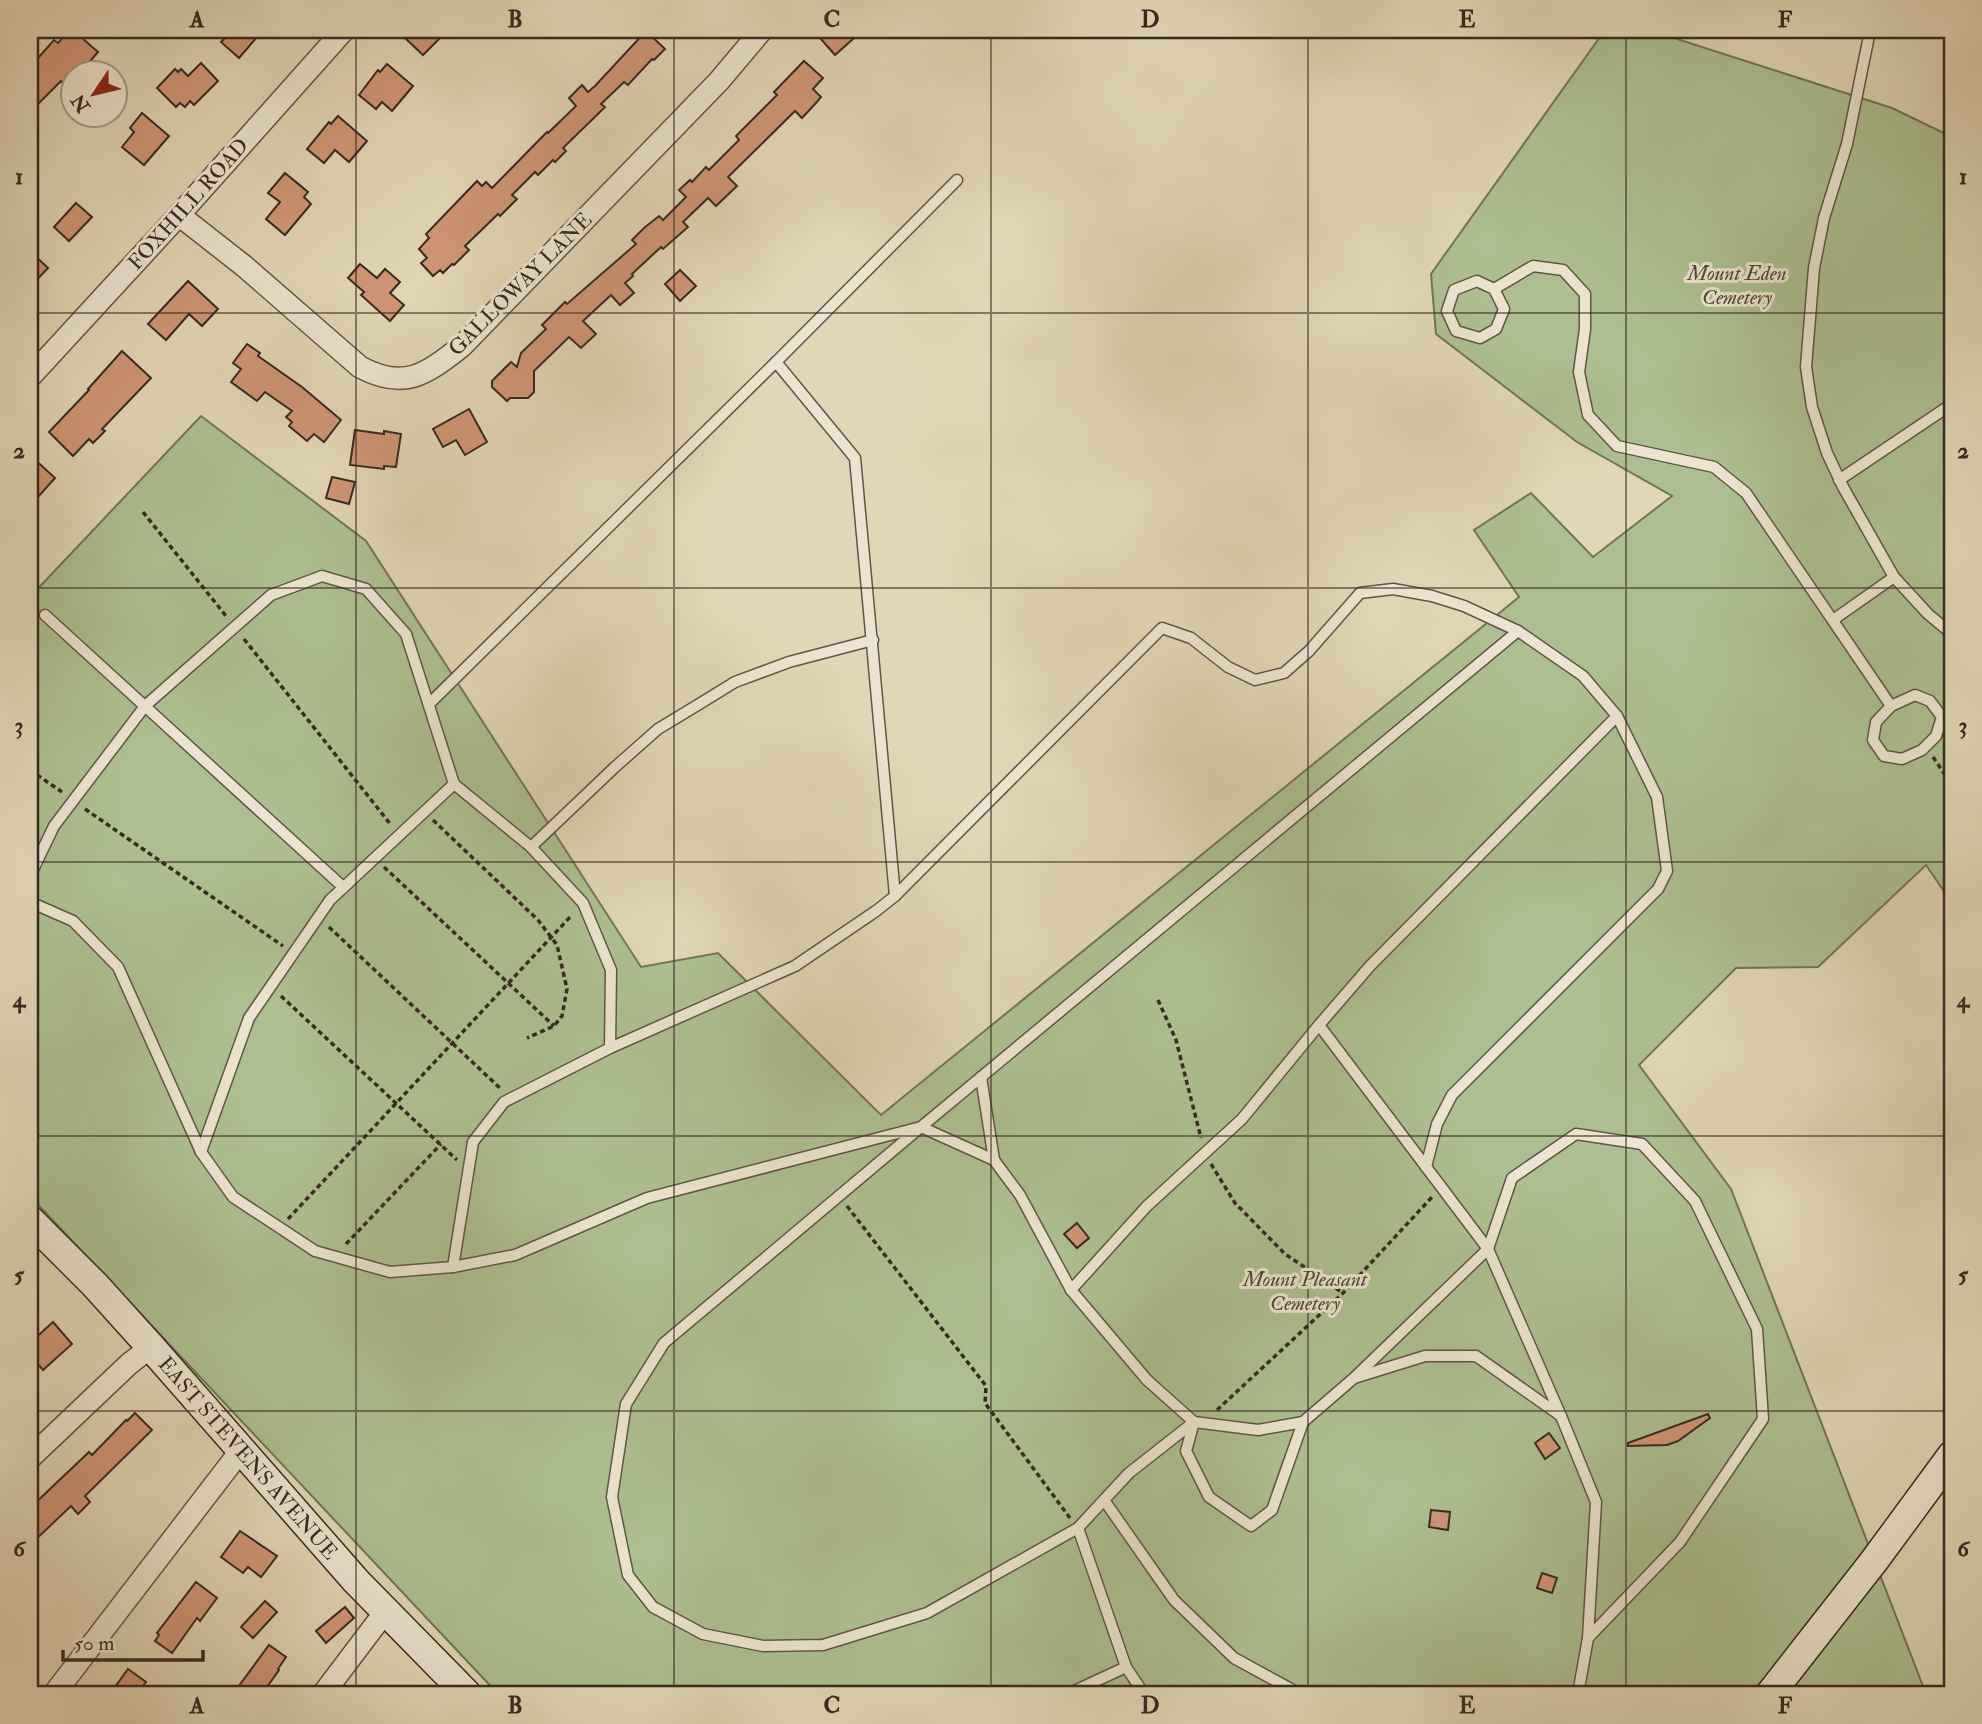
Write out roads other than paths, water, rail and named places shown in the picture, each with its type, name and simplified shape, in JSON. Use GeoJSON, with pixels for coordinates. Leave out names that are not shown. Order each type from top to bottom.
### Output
{"type":"FeatureCollection","features":[{"type":"Feature","properties":{"kind":"street","name":"FOXHILL ROAD"},"geometry":{"type":"LineString","coordinates":[[30,377],[344,30]]}},
{"type":"Feature","properties":{"kind":"street","name":"GALLOWAY LANE"},"geometry":{"type":"LineString","coordinates":[[179,215],[360,367],[376,375],[398,379],[422,375],[461,346],[719,81],[762,30]]}},
{"type":"Feature","properties":{"kind":"street","name":"EAST STEVENS AVENUE"},"geometry":{"type":"LineString","coordinates":[[30,1220],[95,1285],[151,1347],[356,1581],[467,1694]]}},
{"type":"Feature","properties":{"kind":"street"},"geometry":{"type":"LineString","coordinates":[[30,1458],[129,1364],[151,1347]]}},
{"type":"Feature","properties":{"kind":"street"},"geometry":{"type":"LineString","coordinates":[[54,1694],[242,1450]]}},
{"type":"Feature","properties":{"kind":"street"},"geometry":{"type":"LineString","coordinates":[[1770,1694],[1874,1561],[1952,1455]]}},
{"type":"Feature","properties":{"kind":"street"},"geometry":{"type":"LineString","coordinates":[[323,1694],[386,1612]]}},
{"type":"Feature","properties":{"kind":"lane"},"geometry":{"type":"LineString","coordinates":[[1868,30],[1847,144],[1824,218],[1814,268],[1806,368],[1812,407],[1826,453],[1839,480],[1894,577],[1928,614],[1952,634]]}},
{"type":"Feature","properties":{"kind":"lane"},"geometry":{"type":"LineString","coordinates":[[429,704],[957,180]]}},
{"type":"Feature","properties":{"kind":"lane"},"geometry":{"type":"LineString","coordinates":[[1494,289],[1533,266],[1563,270],[1586,294],[1585,329],[1579,372],[1588,415],[1617,446],[1714,467],[1746,493],[1891,706]]}},
{"type":"Feature","properties":{"kind":"lane"},"geometry":{"type":"LineString","coordinates":[[1477,281],[1494,289],[1504,309],[1496,329],[1480,338],[1456,331],[1447,311],[1454,290],[1477,281]]}},
{"type":"Feature","properties":{"kind":"lane"},"geometry":{"type":"LineString","coordinates":[[776,362],[855,458],[895,896]]}},
{"type":"Feature","properties":{"kind":"lane"},"geometry":{"type":"LineString","coordinates":[[1839,480],[1952,404]]}},
{"type":"Feature","properties":{"kind":"lane"},"geometry":{"type":"LineString","coordinates":[[30,876],[54,826],[145,706],[271,595],[322,576],[366,589],[406,634],[454,784],[531,847],[583,904],[611,970],[610,1048]]}},
{"type":"Feature","properties":{"kind":"lane"},"geometry":{"type":"LineString","coordinates":[[1833,620],[1894,577]]}},
{"type":"Feature","properties":{"kind":"lane"},"geometry":{"type":"LineString","coordinates":[[453,1267],[473,1142],[504,1102],[610,1048],[795,966],[876,911],[895,896],[1162,628],[1191,638],[1228,667],[1255,680],[1284,673],[1310,651],[1360,593],[1393,589],[1432,596],[1464,606],[1518,631],[1583,676],[1617,716],[1657,797],[1667,871],[1658,889],[1452,1096],[1437,1124],[1426,1167]]}},
{"type":"Feature","properties":{"kind":"lane"},"geometry":{"type":"LineString","coordinates":[[45,615],[343,887]]}},
{"type":"Feature","properties":{"kind":"lane"},"geometry":{"type":"LineString","coordinates":[[1198,1423],[1129,1473],[1078,1528],[927,1613],[823,1646],[764,1646],[703,1634],[653,1606],[628,1575],[612,1497],[626,1404],[664,1343],[1518,631]]}},
{"type":"Feature","properties":{"kind":"lane"},"geometry":{"type":"LineString","coordinates":[[531,847],[658,729],[705,700],[735,682],[789,662],[873,640]]}},
{"type":"Feature","properties":{"kind":"lane"},"geometry":{"type":"LineString","coordinates":[[1915,695],[1930,701],[1942,717],[1936,736],[1922,750],[1902,759],[1884,756],[1873,740],[1876,722],[1891,706],[1915,695]]}},
{"type":"Feature","properties":{"kind":"lane"},"geometry":{"type":"LineString","coordinates":[[1071,1290],[1147,1206],[1242,1119],[1370,966],[1617,716]]}},
{"type":"Feature","properties":{"kind":"lane"},"geometry":{"type":"LineString","coordinates":[[201,1152],[249,1018],[318,917],[343,887],[454,784]]}},
{"type":"Feature","properties":{"kind":"lane"},"geometry":{"type":"LineString","coordinates":[[30,902],[73,921],[118,967],[201,1152],[233,1197],[315,1251],[390,1272],[453,1267],[515,1255],[647,1199],[921,1127],[994,1160]]}},
{"type":"Feature","properties":{"kind":"lane"},"geometry":{"type":"LineString","coordinates":[[1319,1025],[1488,1249],[1596,1502],[1588,1638],[1578,1694]]}},
{"type":"Feature","properties":{"kind":"lane"},"geometry":{"type":"LineString","coordinates":[[981,1077],[994,1160],[1020,1195],[1071,1290],[1147,1380],[1198,1423],[1258,1430],[1303,1422]]}},
{"type":"Feature","properties":{"kind":"lane"},"geometry":{"type":"LineString","coordinates":[[1198,1423],[1186,1451],[1209,1497],[1251,1526],[1272,1510],[1303,1422],[1354,1378],[1488,1249],[1512,1178],[1576,1134],[1642,1144],[1695,1201],[1757,1329],[1763,1419],[1680,1542],[1588,1638]]}},
{"type":"Feature","properties":{"kind":"lane"},"geometry":{"type":"LineString","coordinates":[[1354,1378],[1425,1356],[1476,1356],[1561,1416]]}},
{"type":"Feature","properties":{"kind":"lane"},"geometry":{"type":"LineString","coordinates":[[1104,1500],[1174,1600],[1234,1658],[1300,1694]]}},
{"type":"Feature","properties":{"kind":"lane"},"geometry":{"type":"LineString","coordinates":[[1078,1528],[1126,1667],[1144,1694]]}},
{"type":"Feature","properties":{"kind":"lane"},"geometry":{"type":"LineString","coordinates":[[1068,1694],[1126,1667]]}},
{"type":"Feature","properties":{"kind":"park label","name":"Mount Eden Cemetery"},"geometry":{"type":"Point","coordinates":[1737,285]}},
{"type":"Feature","properties":{"kind":"park label","name":"Mount Pleasant Cemetery"},"geometry":{"type":"Point","coordinates":[1305,1291]}}]}
